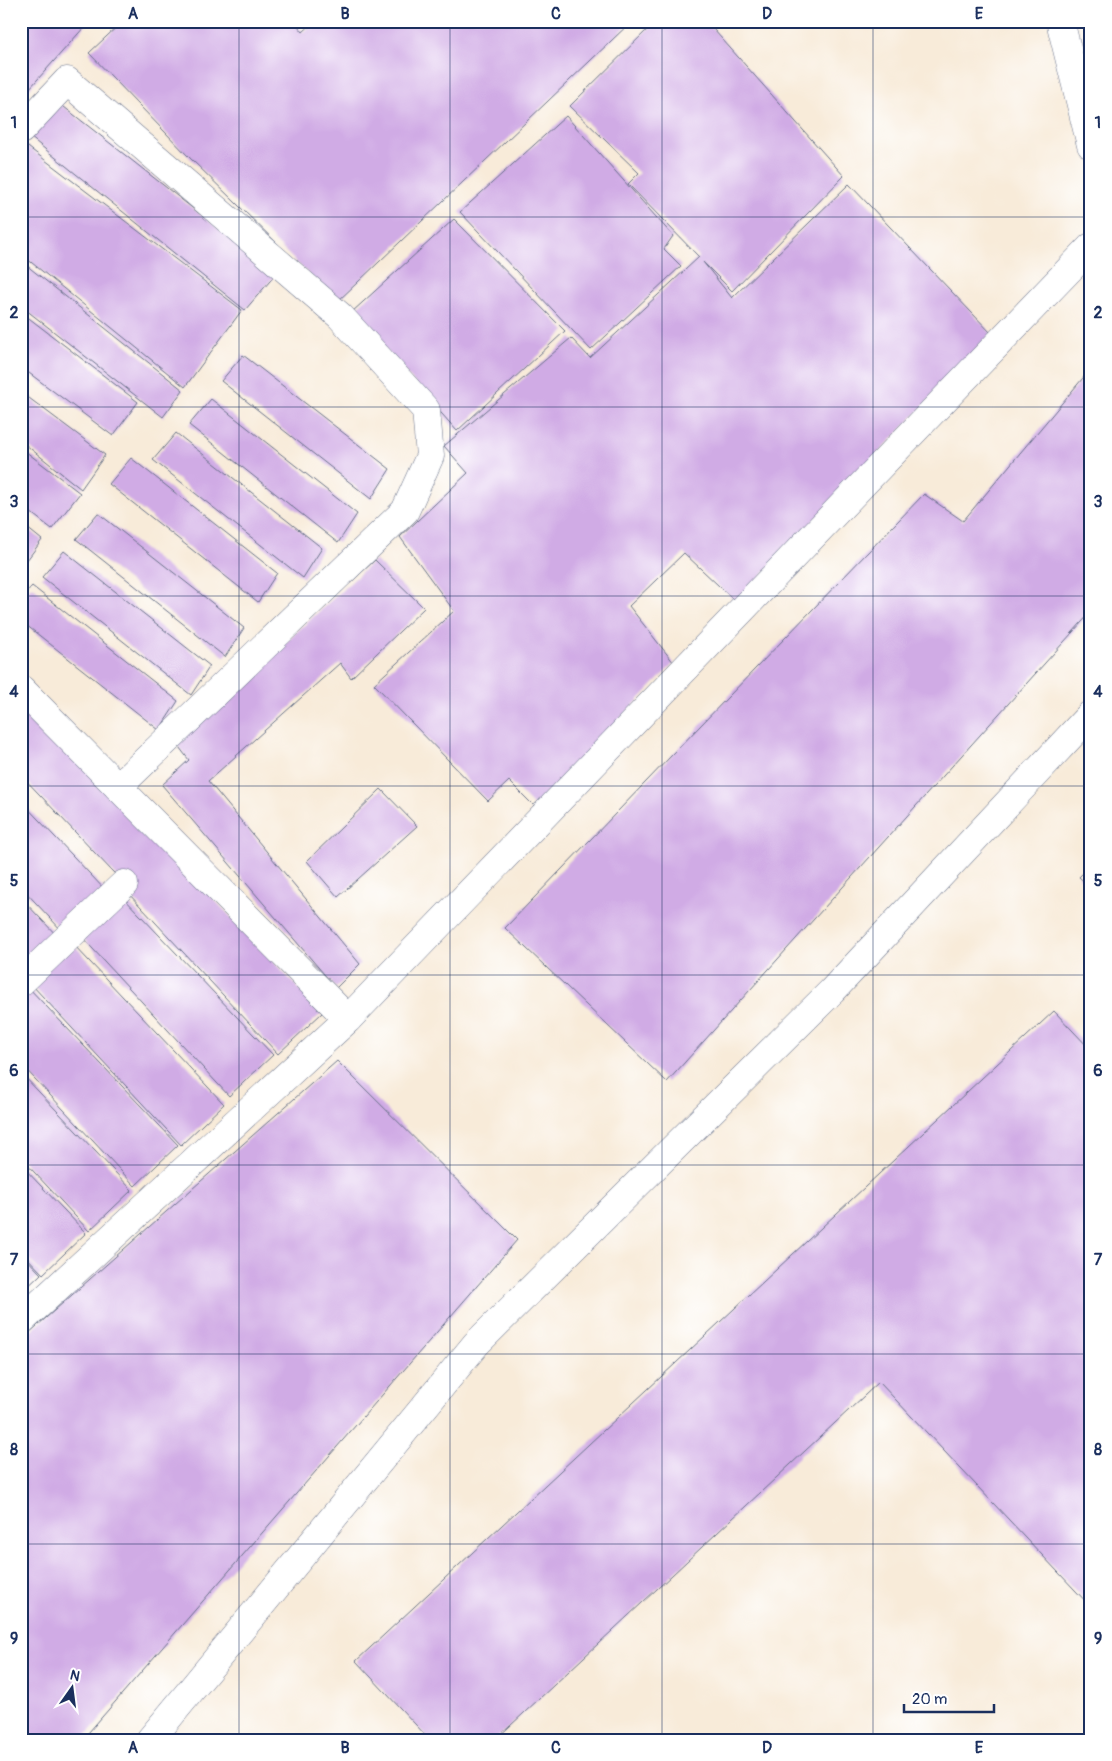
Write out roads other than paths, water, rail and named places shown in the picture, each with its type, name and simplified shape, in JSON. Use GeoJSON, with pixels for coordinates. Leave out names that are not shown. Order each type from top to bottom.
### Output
{"type":"FeatureCollection","features":[{"type":"Feature","properties":{"kind":"street"},"geometry":{"type":"LineString","coordinates":[[1060,21],[1091,145]]}},
{"type":"Feature","properties":{"kind":"street"},"geometry":{"type":"LineString","coordinates":[[21,130],[67,81],[340,316],[426,410],[430,456],[405,511],[118,787]]}},
{"type":"Feature","properties":{"kind":"street"},"geometry":{"type":"LineString","coordinates":[[21,1321],[348,1019],[1091,247]]}},
{"type":"Feature","properties":{"kind":"street"},"geometry":{"type":"LineString","coordinates":[[21,689],[348,1019]]}},
{"type":"Feature","properties":{"kind":"street"},"geometry":{"type":"LineString","coordinates":[[150,1740],[476,1344],[832,991],[1091,714]]}},
{"type":"Feature","properties":{"kind":"street"},"geometry":{"type":"LineString","coordinates":[[21,982],[124,884]]}}]}
